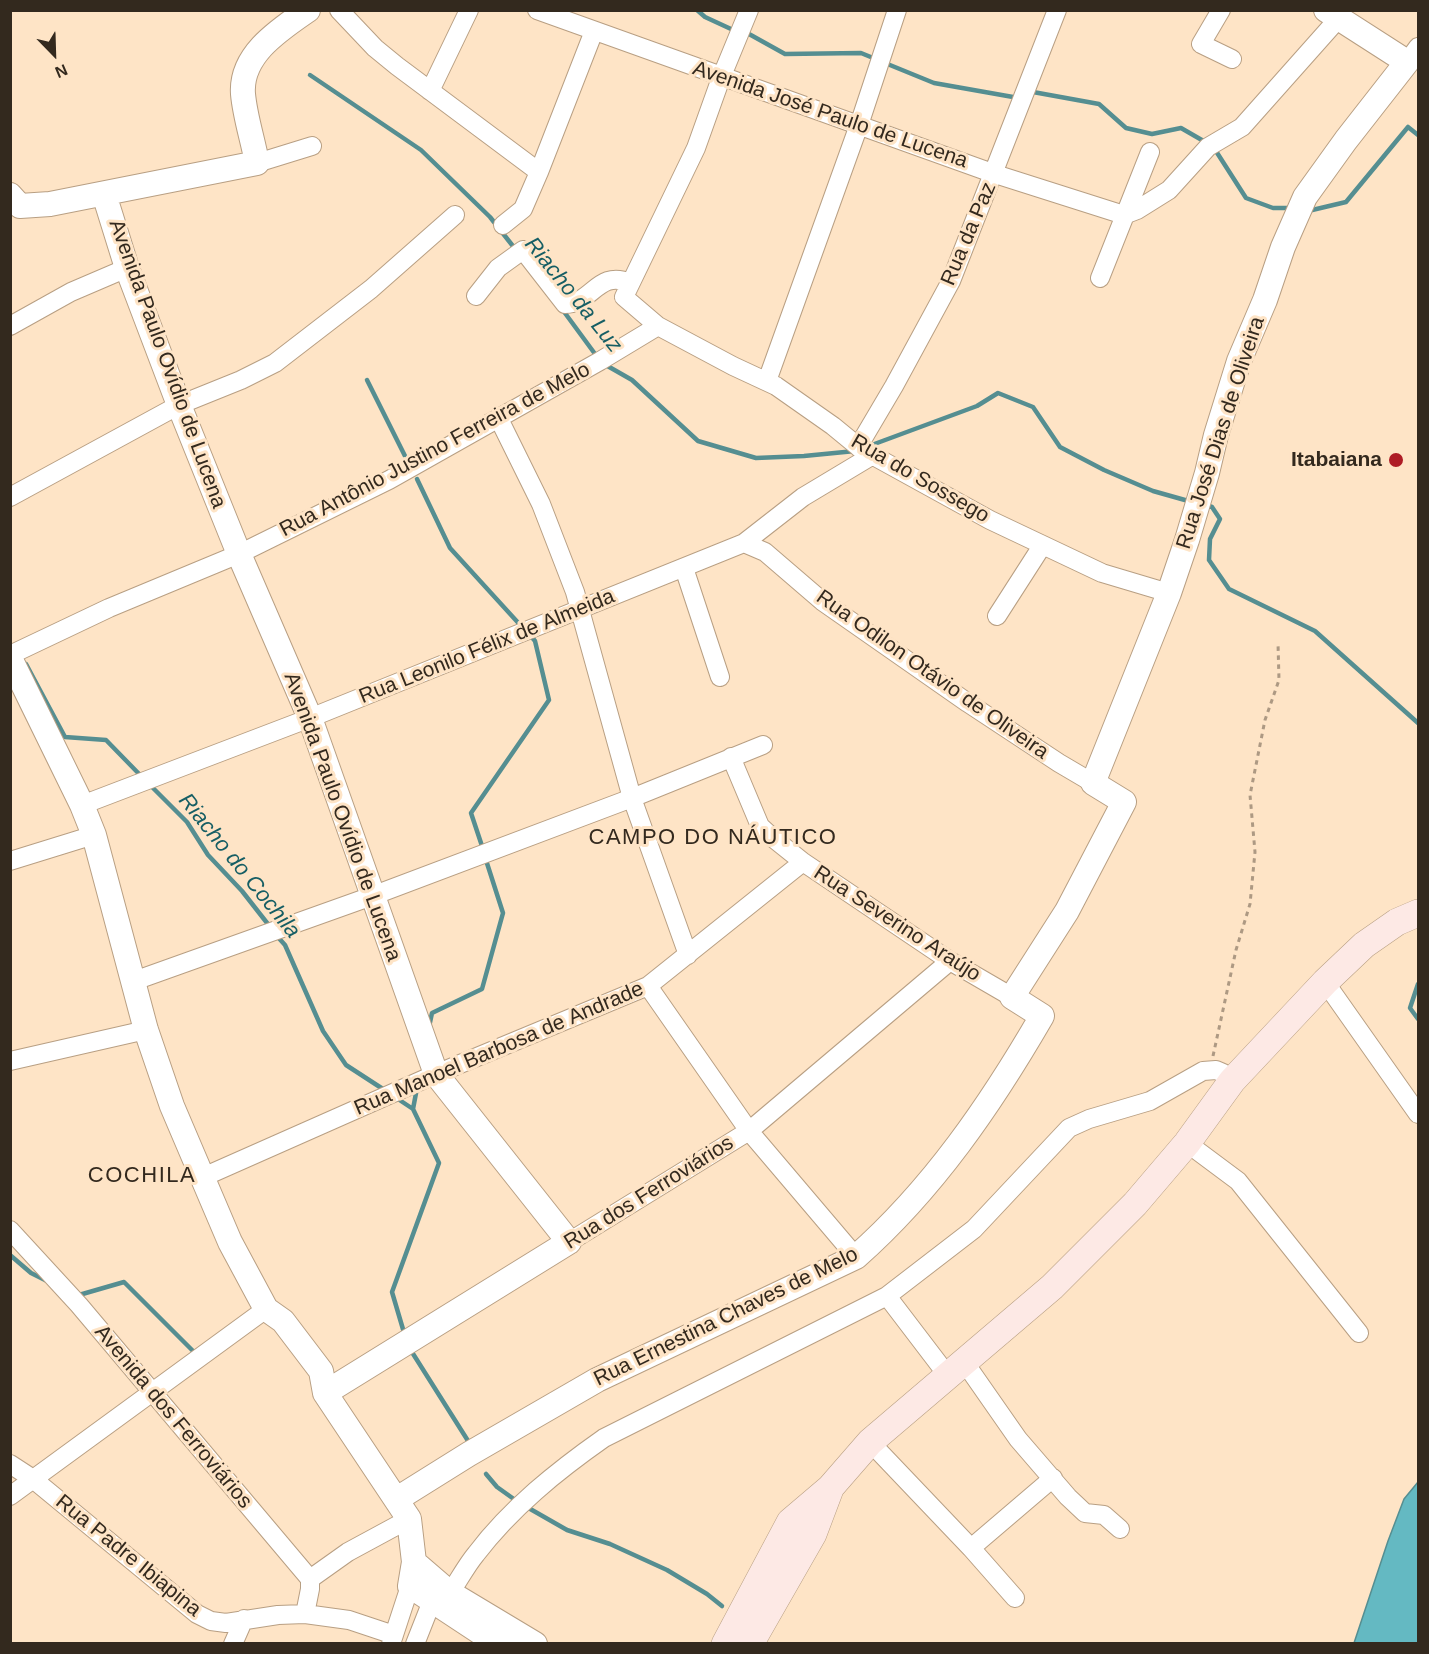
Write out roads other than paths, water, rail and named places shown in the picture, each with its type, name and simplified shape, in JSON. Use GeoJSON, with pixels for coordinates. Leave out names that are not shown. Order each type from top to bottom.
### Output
{"type":"FeatureCollection","features":[{"type":"Feature","properties":{"kind":"main road"},"geometry":{"type":"LineString","coordinates":[[725,1644],[790,1522],[830,1488],[870,1442],[1060,1279],[1135,1204],[1187,1143],[1221,1075],[1364,945],[1397,922],[1419,914]]}},
{"type":"Feature","properties":{"kind":"main road"},"geometry":{"type":"LineString","coordinates":[[750,1644],[813,1534],[830,1488]]}},
{"type":"Feature","properties":{"kind":"street"},"geometry":{"type":"LineString","coordinates":[[256,163],[243,94],[245,76],[259,48],[308,10]]}},
{"type":"Feature","properties":{"kind":"street"},"geometry":{"type":"LineString","coordinates":[[339,10],[375,48],[539,172]]}},
{"type":"Feature","properties":{"kind":"street"},"geometry":{"type":"LineString","coordinates":[[430,91],[469,10]]}},
{"type":"Feature","properties":{"kind":"street","name":"Avenida José Paulo de Lucena"},"geometry":{"type":"LineString","coordinates":[[537,10],[721,78],[994,174],[1124,215]]}},
{"type":"Feature","properties":{"kind":"street"},"geometry":{"type":"LineString","coordinates":[[627,290],[696,148],[749,10]]}},
{"type":"Feature","properties":{"kind":"street"},"geometry":{"type":"LineString","coordinates":[[767,381],[859,125],[897,10]]}},
{"type":"Feature","properties":{"kind":"street","name":"Rua da Paz"},"geometry":{"type":"LineString","coordinates":[[866,451],[894,386],[951,281],[1057,10]]}},
{"type":"Feature","properties":{"kind":"street"},"geometry":{"type":"LineString","coordinates":[[1221,10],[1201,44],[1232,59]]}},
{"type":"Feature","properties":{"kind":"street"},"geometry":{"type":"LineString","coordinates":[[1124,215],[1137,210],[1169,190],[1208,147],[1242,127],[1332,15],[1413,54]]}},
{"type":"Feature","properties":{"kind":"street"},"geometry":{"type":"LineString","coordinates":[[503,225],[523,209],[594,31]]}},
{"type":"Feature","properties":{"kind":"street","name":"Rua José Dias de Oliveira"},"geometry":{"type":"LineString","coordinates":[[1093,783],[1169,593],[1187,540],[1239,361],[1292,227],[1312,188],[1413,54]]}},
{"type":"Feature","properties":{"kind":"street"},"geometry":{"type":"LineString","coordinates":[[10,195],[18,205],[27,207],[50,204],[256,163],[312,146]]}},
{"type":"Feature","properties":{"kind":"street"},"geometry":{"type":"LineString","coordinates":[[1100,278],[1150,152]]}},
{"type":"Feature","properties":{"kind":"street","name":"Avenida Paulo Ovídio de Lucena"},"geometry":{"type":"LineString","coordinates":[[104,194],[127,268],[179,405],[238,554],[310,718],[436,1074],[569,1242]]}},
{"type":"Feature","properties":{"kind":"street"},"geometry":{"type":"LineString","coordinates":[[10,497],[179,405],[241,380],[275,363],[370,289],[455,215]]}},
{"type":"Feature","properties":{"kind":"street"},"geometry":{"type":"LineString","coordinates":[[476,296],[498,268],[523,250],[565,303],[574,304],[610,279],[619,278],[627,290]]}},
{"type":"Feature","properties":{"kind":"street"},"geometry":{"type":"LineString","coordinates":[[10,326],[71,292],[127,268]]}},
{"type":"Feature","properties":{"kind":"street","name":"Rua do Sossego"},"geometry":{"type":"LineString","coordinates":[[627,290],[658,326],[733,366],[767,381],[866,451],[990,520],[1042,546],[1102,573],[1169,593]]}},
{"type":"Feature","properties":{"kind":"street","name":"Rua Antônio Justino Ferreira de Melo"},"geometry":{"type":"LineString","coordinates":[[10,656],[109,608],[238,554],[389,480],[658,326]]}},
{"type":"Feature","properties":{"kind":"street"},"geometry":{"type":"LineString","coordinates":[[499,418],[541,504],[574,592],[632,798],[688,955]]}},
{"type":"Feature","properties":{"kind":"street","name":"Rua Leonilo Félix de Almeida"},"geometry":{"type":"LineString","coordinates":[[82,805],[310,718],[744,543],[866,451]]}},
{"type":"Feature","properties":{"kind":"street","name":"Rua Odilon Otávio de Oliveira"},"geometry":{"type":"LineString","coordinates":[[744,543],[765,552],[822,601],[968,703],[1059,763],[1124,802],[1072,901],[1012,997]]}},
{"type":"Feature","properties":{"kind":"street"},"geometry":{"type":"LineString","coordinates":[[997,616],[1042,546]]}},
{"type":"Feature","properties":{"kind":"street"},"geometry":{"type":"LineString","coordinates":[[684,568],[720,677]]}},
{"type":"Feature","properties":{"kind":"street"},"geometry":{"type":"LineString","coordinates":[[10,656],[82,805],[94,835],[146,1030],[172,1106],[230,1242],[266,1309],[271,1330],[307,1380],[325,1393],[403,1509],[414,1562],[429,1594],[498,1644]]}},
{"type":"Feature","properties":{"kind":"street"},"geometry":{"type":"LineString","coordinates":[[134,981],[372,896],[632,798],[763,745]]}},
{"type":"Feature","properties":{"kind":"street","name":"Rua Severino Araújo"},"geometry":{"type":"LineString","coordinates":[[731,758],[760,826],[803,862],[950,961],[1042,1016]]}},
{"type":"Feature","properties":{"kind":"street"},"geometry":{"type":"LineString","coordinates":[[10,861],[94,835]]}},
{"type":"Feature","properties":{"kind":"street","name":"Rua Manoel Barbosa de Andrade"},"geometry":{"type":"LineString","coordinates":[[201,1178],[436,1074],[648,986],[803,862]]}},
{"type":"Feature","properties":{"kind":"street","name":"Rua dos Ferroviários"},"geometry":{"type":"LineString","coordinates":[[325,1393],[749,1131],[950,961]]}},
{"type":"Feature","properties":{"kind":"street"},"geometry":{"type":"LineString","coordinates":[[1325,982],[1419,1114]]}},
{"type":"Feature","properties":{"kind":"street"},"geometry":{"type":"LineString","coordinates":[[648,986],[749,1131],[856,1257]]}},
{"type":"Feature","properties":{"kind":"street","name":"Rua Ernestina Chaves de Melo"},"geometry":{"type":"LineString","coordinates":[[403,1509],[469,1454],[597,1380],[856,1257],[886,1231],[961,1142],[987,1107],[1042,1016]]}},
{"type":"Feature","properties":{"kind":"street"},"geometry":{"type":"LineString","coordinates":[[10,1061],[146,1030]]}},
{"type":"Feature","properties":{"kind":"street"},"geometry":{"type":"LineString","coordinates":[[392,1639],[429,1594],[475,1554],[523,1501],[604,1438],[887,1296],[974,1229],[1069,1128],[1089,1119],[1150,1101],[1196,1074],[1221,1075]]}},
{"type":"Feature","properties":{"kind":"street"},"geometry":{"type":"LineString","coordinates":[[1187,1143],[1238,1181],[1359,1334]]}},
{"type":"Feature","properties":{"kind":"street","name":"Avenida dos Ferroviários"},"geometry":{"type":"LineString","coordinates":[[10,1230],[79,1305],[310,1579]]}},
{"type":"Feature","properties":{"kind":"street"},"geometry":{"type":"LineString","coordinates":[[887,1296],[956,1369],[1085,1514],[1104,1515],[1120,1529]]}},
{"type":"Feature","properties":{"kind":"street"},"geometry":{"type":"LineString","coordinates":[[10,1496],[266,1309]]}},
{"type":"Feature","properties":{"kind":"street"},"geometry":{"type":"LineString","coordinates":[[870,1442],[971,1548],[1015,1598]]}},
{"type":"Feature","properties":{"kind":"street","name":"Rua Padre Ibiapina"},"geometry":{"type":"LineString","coordinates":[[10,1464],[33,1479],[197,1614],[211,1622],[226,1623],[244,1619],[305,1614],[349,1620],[392,1639]]}},
{"type":"Feature","properties":{"kind":"street"},"geometry":{"type":"LineString","coordinates":[[971,1548],[1053,1479]]}},
{"type":"Feature","properties":{"kind":"street"},"geometry":{"type":"LineString","coordinates":[[305,1614],[310,1579],[403,1509]]}},
{"type":"Feature","properties":{"kind":"street"},"geometry":{"type":"LineString","coordinates":[[414,1562],[429,1594],[535,1644]]}},
{"type":"Feature","properties":{"kind":"street"},"geometry":{"type":"LineString","coordinates":[[415,1644],[429,1594]]}},
{"type":"Feature","properties":{"kind":"street"},"geometry":{"type":"LineString","coordinates":[[233,1644],[244,1619]]}},
{"type":"Feature","properties":{"kind":"water"},"geometry":{"type":"Polygon","coordinates":[[[1418,1482],[1418,1643],[1354,1643],[1404,1499],[1418,1482]]]}},
{"type":"Feature","properties":{"kind":"waterway"},"geometry":{"type":"LineString","coordinates":[[697,10],[705,17],[731,29]]}},
{"type":"Feature","properties":{"kind":"waterway"},"geometry":{"type":"LineString","coordinates":[[749,34],[785,54],[861,53],[878,60]]}},
{"type":"Feature","properties":{"kind":"waterway"},"geometry":{"type":"LineString","coordinates":[[885,63],[934,83],[1013,97]]}},
{"type":"Feature","properties":{"kind":"waterway","name":"Riacho da Luz"},"geometry":{"type":"LineString","coordinates":[[310,75],[421,150],[490,217],[516,250]]}},
{"type":"Feature","properties":{"kind":"waterway"},"geometry":{"type":"LineString","coordinates":[[1033,92],[1099,104],[1126,128],[1152,134],[1181,128],[1207,143]]}},
{"type":"Feature","properties":{"kind":"waterway"},"geometry":{"type":"LineString","coordinates":[[1308,211],[1346,202],[1408,127],[1418,135]]}},
{"type":"Feature","properties":{"kind":"waterway"},"geometry":{"type":"LineString","coordinates":[[1214,148],[1246,198],[1273,208],[1288,208]]}},
{"type":"Feature","properties":{"kind":"waterway","name":"Riacho da Luz"},"geometry":{"type":"LineString","coordinates":[[562,309],[598,358]]}},
{"type":"Feature","properties":{"kind":"waterway","name":"Riacho da Luz"},"geometry":{"type":"LineString","coordinates":[[604,364],[632,380],[698,441],[756,458],[855,451]]}},
{"type":"Feature","properties":{"kind":"waterway"},"geometry":{"type":"LineString","coordinates":[[367,380],[405,456]]}},
{"type":"Feature","properties":{"kind":"waterway","name":"Riacho da Luz"},"geometry":{"type":"LineString","coordinates":[[869,446],[977,406],[998,393],[1033,407],[1060,447],[1104,470],[1153,491],[1192,502]]}},
{"type":"Feature","properties":{"kind":"waterway"},"geometry":{"type":"LineString","coordinates":[[417,479],[450,548],[522,627]]}},
{"type":"Feature","properties":{"kind":"waterway","name":"Riacho da Luz"},"geometry":{"type":"LineString","coordinates":[[1206,505],[1212,507],[1220,519],[1210,539],[1209,560],[1229,589],[1315,631],[1418,723]]}},
{"type":"Feature","properties":{"kind":"waterway"},"geometry":{"type":"LineString","coordinates":[[483,849],[471,813],[549,700],[535,641],[530,635]]}},
{"type":"Feature","properties":{"kind":"waterway","name":"Riacho do Cochila"},"geometry":{"type":"LineString","coordinates":[[26,664],[65,737],[106,740],[143,778]]}},
{"type":"Feature","properties":{"kind":"waterway","name":"Riacho do Cochila"},"geometry":{"type":"LineString","coordinates":[[149,784],[187,822],[208,855],[242,891],[271,928]]}},
{"type":"Feature","properties":{"kind":"waterway"},"geometry":{"type":"LineString","coordinates":[[429,1027],[432,1013],[482,989],[503,913],[485,857]]}},
{"type":"Feature","properties":{"kind":"waterway","name":"Riacho do Cochila"},"geometry":{"type":"LineString","coordinates":[[276,935],[285,945],[323,1031],[346,1065],[386,1091]]}},
{"type":"Feature","properties":{"kind":"waterway"},"geometry":{"type":"LineString","coordinates":[[1418,984],[1410,1008],[1418,1019]]}},
{"type":"Feature","properties":{"kind":"waterway"},"geometry":{"type":"LineString","coordinates":[[413,1109],[417,1088]]}},
{"type":"Feature","properties":{"kind":"waterway","name":"Riacho do Cochila"},"geometry":{"type":"LineString","coordinates":[[395,1097],[413,1109],[439,1163],[392,1292],[405,1336]]}},
{"type":"Feature","properties":{"kind":"waterway"},"geometry":{"type":"LineString","coordinates":[[10,1255],[31,1273],[47,1281]]}},
{"type":"Feature","properties":{"kind":"waterway"},"geometry":{"type":"LineString","coordinates":[[79,1295],[124,1282],[193,1351]]}},
{"type":"Feature","properties":{"kind":"waterway","name":"Riacho do Cochila"},"geometry":{"type":"LineString","coordinates":[[410,1349],[470,1444]]}},
{"type":"Feature","properties":{"kind":"waterway","name":"Riacho do Cochila"},"geometry":{"type":"LineString","coordinates":[[486,1474],[497,1487],[518,1502]]}},
{"type":"Feature","properties":{"kind":"waterway","name":"Riacho do Cochila"},"geometry":{"type":"LineString","coordinates":[[525,1506],[567,1530],[610,1544],[667,1570],[707,1594],[722,1606]]}},
{"type":"Feature","properties":{"kind":"place","name":"Itabaiana"},"geometry":{"type":"Point","coordinates":[1396,460]}},
{"type":"Feature","properties":{"kind":"district","name":"CAMPO DO NÁUTICO"},"geometry":{"type":"Point","coordinates":[713,838]}},
{"type":"Feature","properties":{"kind":"district","name":"COCHILA"},"geometry":{"type":"Point","coordinates":[142,1176]}}]}
